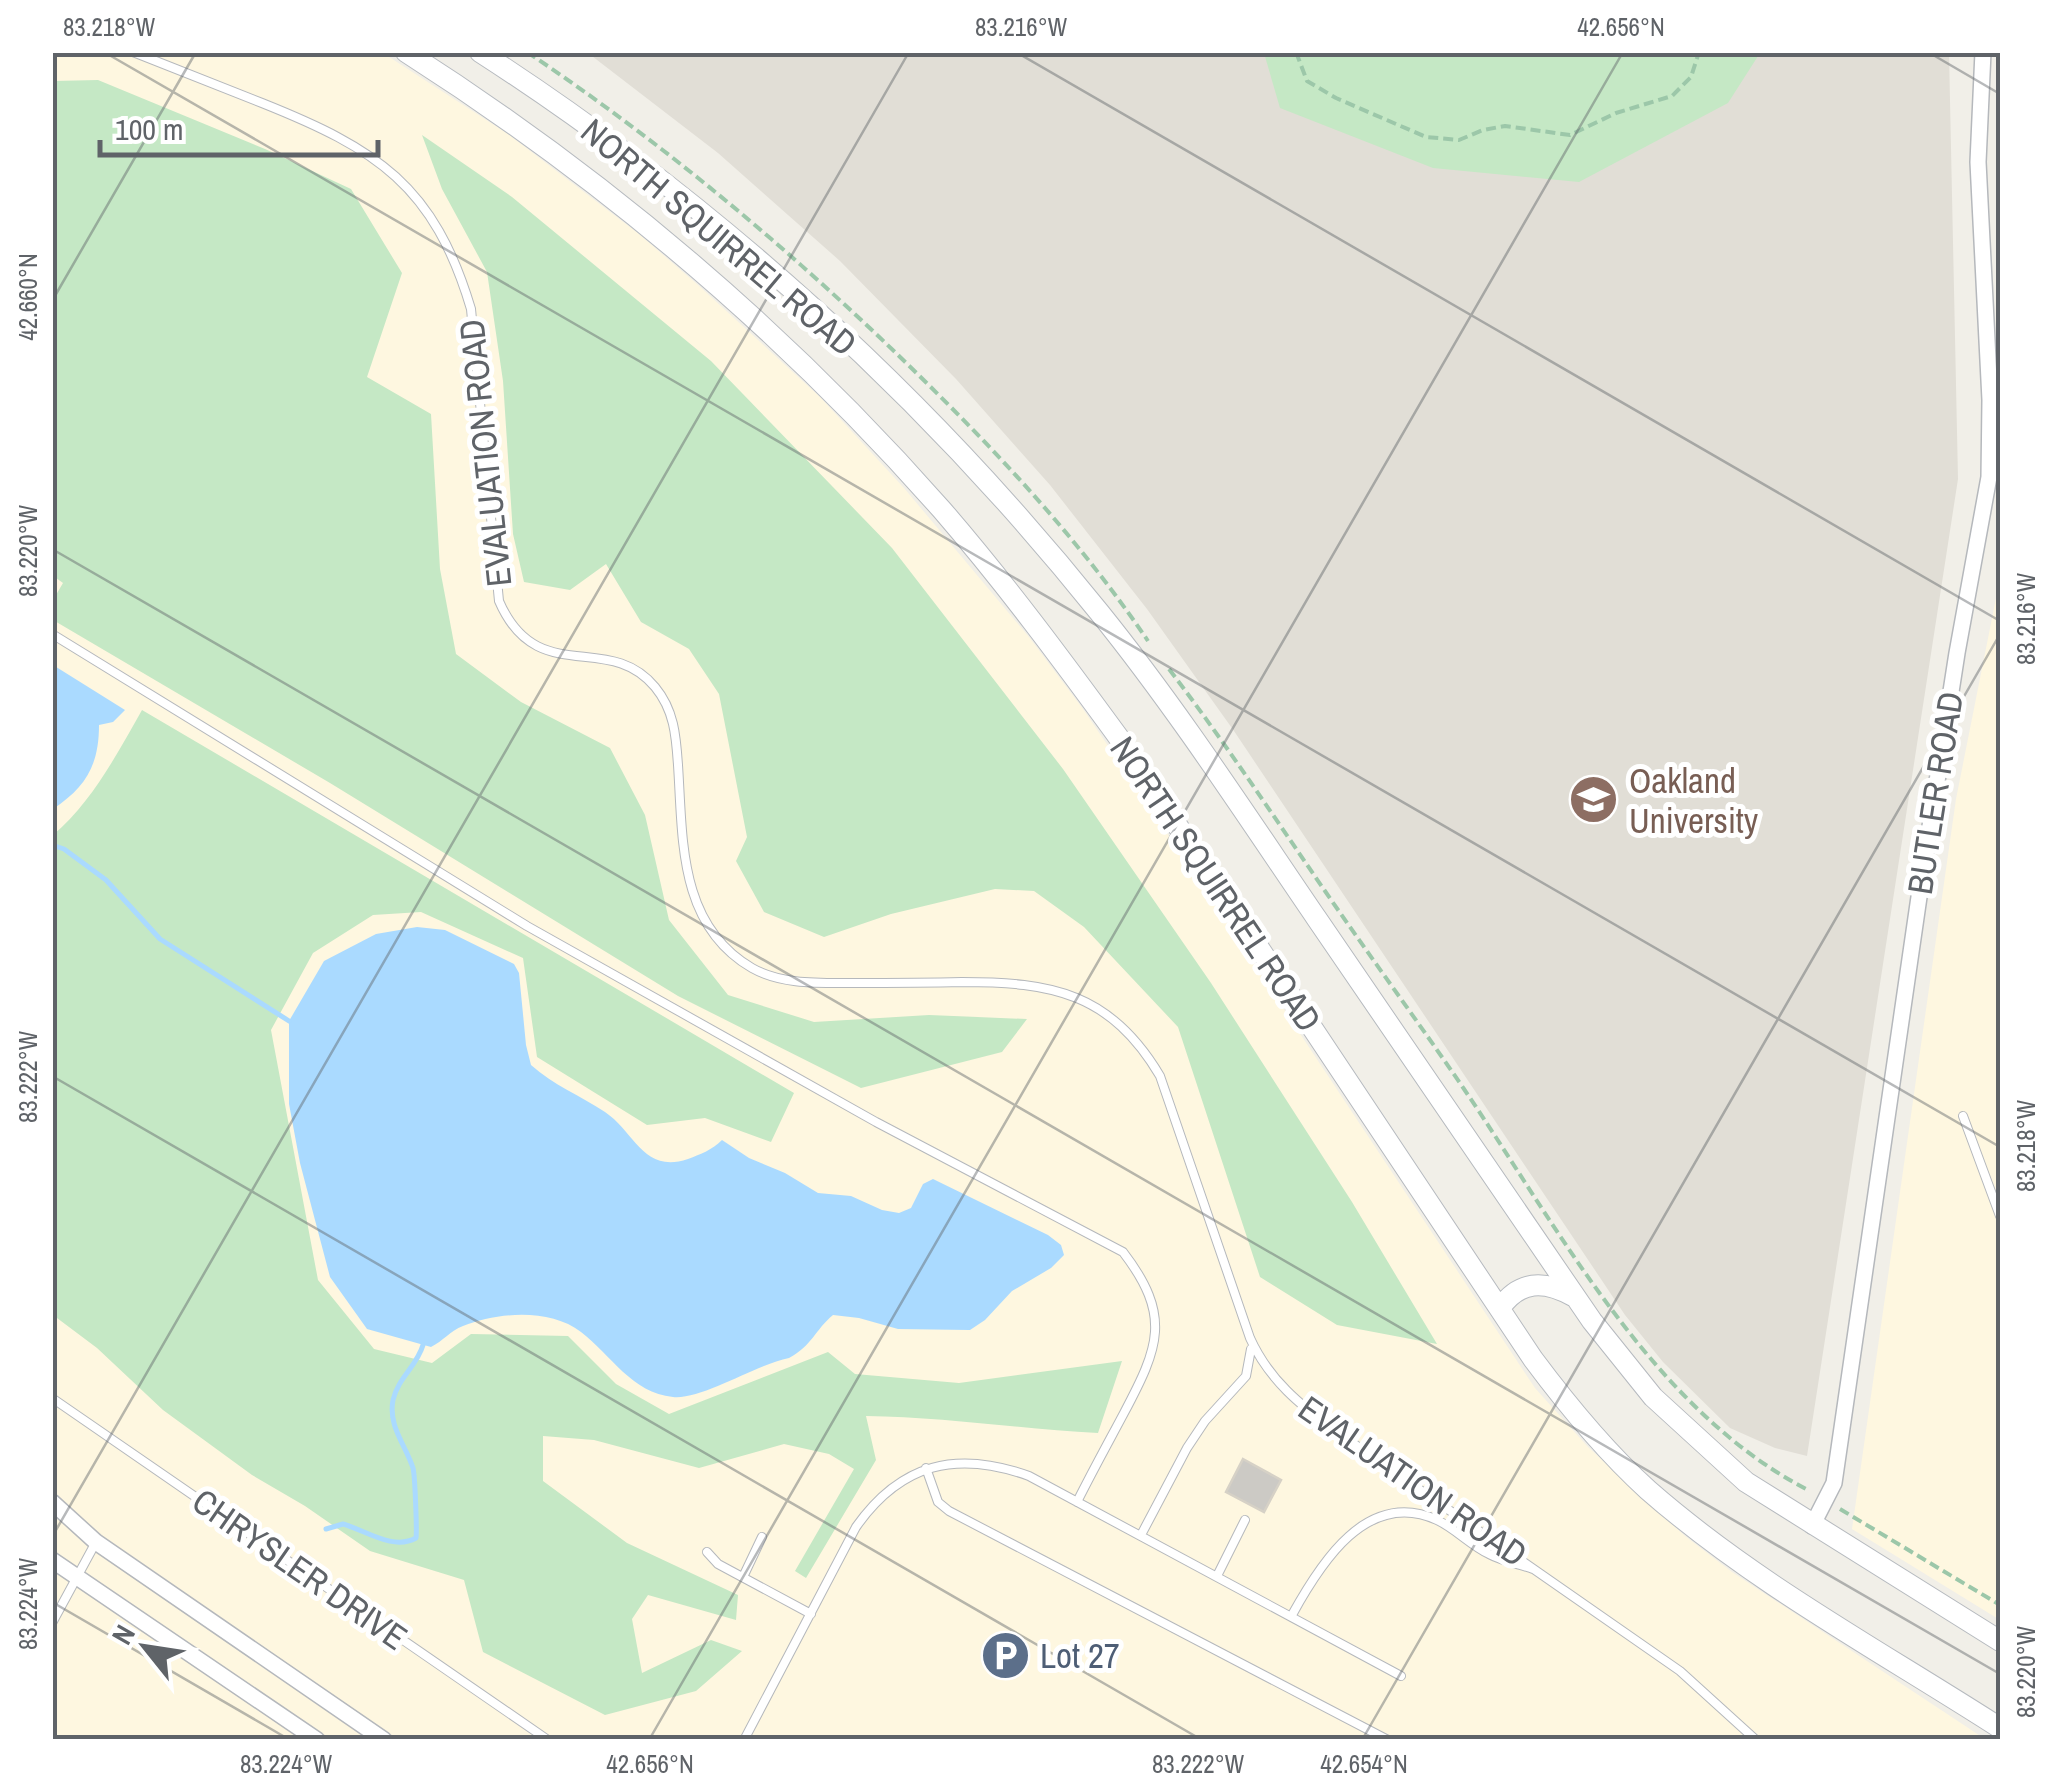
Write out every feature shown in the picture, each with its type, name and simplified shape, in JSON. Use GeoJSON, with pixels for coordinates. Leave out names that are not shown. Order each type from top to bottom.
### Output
{"type":"FeatureCollection","features":[{"type":"Feature","properties":{"kind":"main road","name":"NORTH SQUIRREL ROAD"},"geometry":{"type":"LineString","coordinates":[[406,52],[529,136],[655,232],[812,374],[942,511],[1060,656],[1119,738],[1500,1308],[1574,1412],[1618,1461],[1676,1513],[1745,1565],[2000,1728]]}},
{"type":"Feature","properties":{"kind":"main road","name":"NORTH SQUIRREL ROAD"},"geometry":{"type":"LineString","coordinates":[[480,52],[640,165],[810,306],[941,434],[1044,546],[1200,746],[1575,1297],[1630,1371],[1676,1420],[1746,1482],[2000,1641]]}},
{"type":"Feature","properties":{"kind":"main road"},"geometry":{"type":"LineString","coordinates":[[1500,1308],[1512,1294],[1528,1285],[1550,1286],[1575,1297]]}},
{"type":"Feature","properties":{"kind":"street","name":"BUTLER ROAD"},"geometry":{"type":"LineString","coordinates":[[1812,1526],[1834,1484],[1919,897],[1989,478],[1990,400],[1978,162],[1982,52]]}},
{"type":"Feature","properties":{"kind":"street"},"geometry":{"type":"LineString","coordinates":[[52,1502],[96,1542],[384,1740]]}},
{"type":"Feature","properties":{"kind":"street"},"geometry":{"type":"LineString","coordinates":[[52,1560],[317,1740]]}},
{"type":"Feature","properties":{"kind":"lane","name":"EVALUATION ROAD"},"geometry":{"type":"LineString","coordinates":[[133,52],[346,139],[382,164],[414,194],[439,230],[458,266],[471,309],[499,600],[519,635],[537,647],[554,654],[616,661],[652,684],[667,704],[676,738],[686,872],[697,911],[722,945],[753,969],[793,982],[1018,982],[1066,991],[1106,1013],[1138,1042],[1160,1076],[1250,1338],[1270,1374],[1298,1404],[1542,1572]]}},
{"type":"Feature","properties":{"kind":"lane"},"geometry":{"type":"LineString","coordinates":[[52,634],[528,926],[876,1122],[1123,1252],[1142,1276],[1154,1305],[1156,1336],[1151,1364],[1076,1502]]}},
{"type":"Feature","properties":{"kind":"lane"},"geometry":{"type":"LineString","coordinates":[[1963,1116],[2000,1216]]}},
{"type":"Feature","properties":{"kind":"lane"},"geometry":{"type":"LineString","coordinates":[[1141,1535],[1186,1448],[1246,1376],[1252,1354],[1250,1338]]}},
{"type":"Feature","properties":{"kind":"lane","name":"CHRYSLER DRIVE"},"geometry":{"type":"LineString","coordinates":[[52,1398],[548,1740]]}},
{"type":"Feature","properties":{"kind":"lane"},"geometry":{"type":"LineString","coordinates":[[744,1740],[871,1506],[896,1484],[926,1468],[969,1461],[1029,1476],[1401,1676]]}},
{"type":"Feature","properties":{"kind":"lane"},"geometry":{"type":"LineString","coordinates":[[926,1468],[938,1502],[949,1511],[1388,1740]]}},
{"type":"Feature","properties":{"kind":"lane","name":"EVALUATION ROAD"},"geometry":{"type":"LineString","coordinates":[[1292,1615],[1337,1544],[1366,1523],[1397,1514],[1425,1516],[1441,1522],[1488,1554],[1542,1572]]}},
{"type":"Feature","properties":{"kind":"lane"},"geometry":{"type":"LineString","coordinates":[[1217,1576],[1245,1520]]}},
{"type":"Feature","properties":{"kind":"lane"},"geometry":{"type":"LineString","coordinates":[[743,1578],[762,1537]]}},
{"type":"Feature","properties":{"kind":"lane"},"geometry":{"type":"LineString","coordinates":[[52,1623],[96,1542]]}},
{"type":"Feature","properties":{"kind":"lane"},"geometry":{"type":"LineString","coordinates":[[707,1552],[710,1559],[810,1614]]}},
{"type":"Feature","properties":{"kind":"lane"},"geometry":{"type":"LineString","coordinates":[[1542,1572],[1680,1671],[1756,1740]]}},
{"type":"Feature","properties":{"kind":"path"},"geometry":{"type":"LineString","coordinates":[[1296,52],[1307,81],[1336,98],[1426,137],[1459,140],[1505,126],[1570,135],[1616,113],[1672,96],[1692,77],[1700,52]]}},
{"type":"Feature","properties":{"kind":"path"},"geometry":{"type":"LineString","coordinates":[[1844,1512],[2000,1605]]}},
{"type":"Feature","properties":{"kind":"shaded area"},"geometry":{"type":"Polygon","coordinates":[[[52,53],[383,53],[508,134],[639,234],[698,285],[820,397],[904,488],[1029,637],[1155,815],[1535,1388],[1588,1447],[1685,1536],[1732,1572],[1985,1739],[53,1739],[52,53]]]}},
{"type":"Feature","properties":{"kind":"shaded area","name":"Oakland University"},"geometry":{"type":"Polygon","coordinates":[[[588,53],[1949,53],[1958,479],[1807,1456],[1775,1448],[1730,1428],[1663,1362],[1625,1315],[1234,731],[1147,609],[1050,485],[956,379],[840,261],[718,153],[588,53]]]}},
{"type":"Feature","properties":{"kind":"shaded area"},"geometry":{"type":"Polygon","coordinates":[[[2000,578],[2000,1620],[1852,1529],[1956,799],[2000,578]]]}},
{"type":"Feature","properties":{"kind":"green space"},"geometry":{"type":"Polygon","coordinates":[[[1264,52],[1760,53],[1728,103],[1579,182],[1433,168],[1280,108],[1264,52]]]}},
{"type":"Feature","properties":{"kind":"green space"},"geometry":{"type":"Polygon","coordinates":[[[98,80],[351,189],[402,273],[367,377],[431,414],[440,569],[456,654],[521,702],[610,748],[645,815],[669,920],[728,995],[814,1022],[929,1015],[1027,1019],[1002,1052],[861,1088],[678,996],[330,783],[53,620],[53,600],[63,583],[52,575],[53,81],[98,80]]]}},
{"type":"Feature","properties":{"kind":"green space"},"geometry":{"type":"Polygon","coordinates":[[[422,135],[512,197],[711,361],[892,548],[1063,769],[1211,983],[1352,1202],[1437,1344],[1337,1325],[1260,1277],[1178,1027],[1084,927],[1034,891],[995,889],[891,914],[824,937],[764,912],[736,861],[747,837],[719,694],[689,649],[641,622],[606,564],[570,590],[524,582],[513,534],[503,381],[487,272],[442,189],[422,135]]]}},
{"type":"Feature","properties":{"kind":"green space"},"geometry":{"type":"Polygon","coordinates":[[[142,710],[794,1093],[771,1142],[705,1118],[647,1125],[537,1057],[523,958],[421,912],[373,915],[313,953],[271,1030],[318,1280],[374,1349],[432,1363],[471,1334],[568,1336],[616,1384],[669,1414],[828,1352],[855,1374],[959,1383],[1122,1361],[1098,1433],[866,1416],[876,1460],[806,1578],[795,1571],[854,1469],[829,1454],[784,1444],[699,1468],[594,1440],[543,1436],[543,1481],[627,1543],[738,1595],[736,1620],[648,1595],[632,1619],[642,1673],[711,1640],[742,1651],[696,1691],[605,1715],[483,1652],[464,1580],[370,1551],[252,1475],[163,1410],[97,1348],[53,1315],[53,835],[92,793],[142,710]]]}},
{"type":"Feature","properties":{"kind":"water"},"geometry":{"type":"Polygon","coordinates":[[[53,665],[125,710],[113,722],[99,725],[88,774],[53,809],[53,665]]]}},
{"type":"Feature","properties":{"kind":"water"},"geometry":{"type":"Polygon","coordinates":[[[417,927],[445,930],[514,964],[519,973],[531,1065],[605,1112],[650,1156],[660,1161],[688,1159],[722,1140],[818,1193],[851,1196],[899,1213],[911,1208],[923,1184],[933,1179],[1048,1235],[1061,1245],[1064,1255],[1051,1268],[1012,1291],[970,1330],[898,1329],[833,1315],[789,1358],[685,1396],[659,1394],[634,1381],[581,1332],[554,1319],[508,1315],[477,1321],[458,1328],[431,1347],[367,1329],[330,1277],[300,1163],[289,1104],[289,1021],[324,961],[376,934],[417,927]]]}},
{"type":"Feature","properties":{"kind":"building"},"geometry":{"type":"Polygon","coordinates":[[[1243,1459],[1281,1480],[1264,1512],[1226,1492],[1243,1459]]]}},
{"type":"Feature","properties":{"kind":"waterway"},"geometry":{"type":"LineString","coordinates":[[52,845],[64,849],[106,880],[160,939],[289,1021]]}},
{"type":"Feature","properties":{"kind":"waterway"},"geometry":{"type":"LineString","coordinates":[[326,1529],[343,1524],[389,1541],[416,1538],[413,1468],[395,1427],[392,1409],[395,1392],[423,1345]]}},
{"type":"Feature","properties":{"kind":"place","name":"Oakland University"},"geometry":{"type":"Point","coordinates":[1594,800]}},
{"type":"Feature","properties":{"kind":"place","name":"Lot 27"},"geometry":{"type":"Point","coordinates":[1005,1655]}}]}
